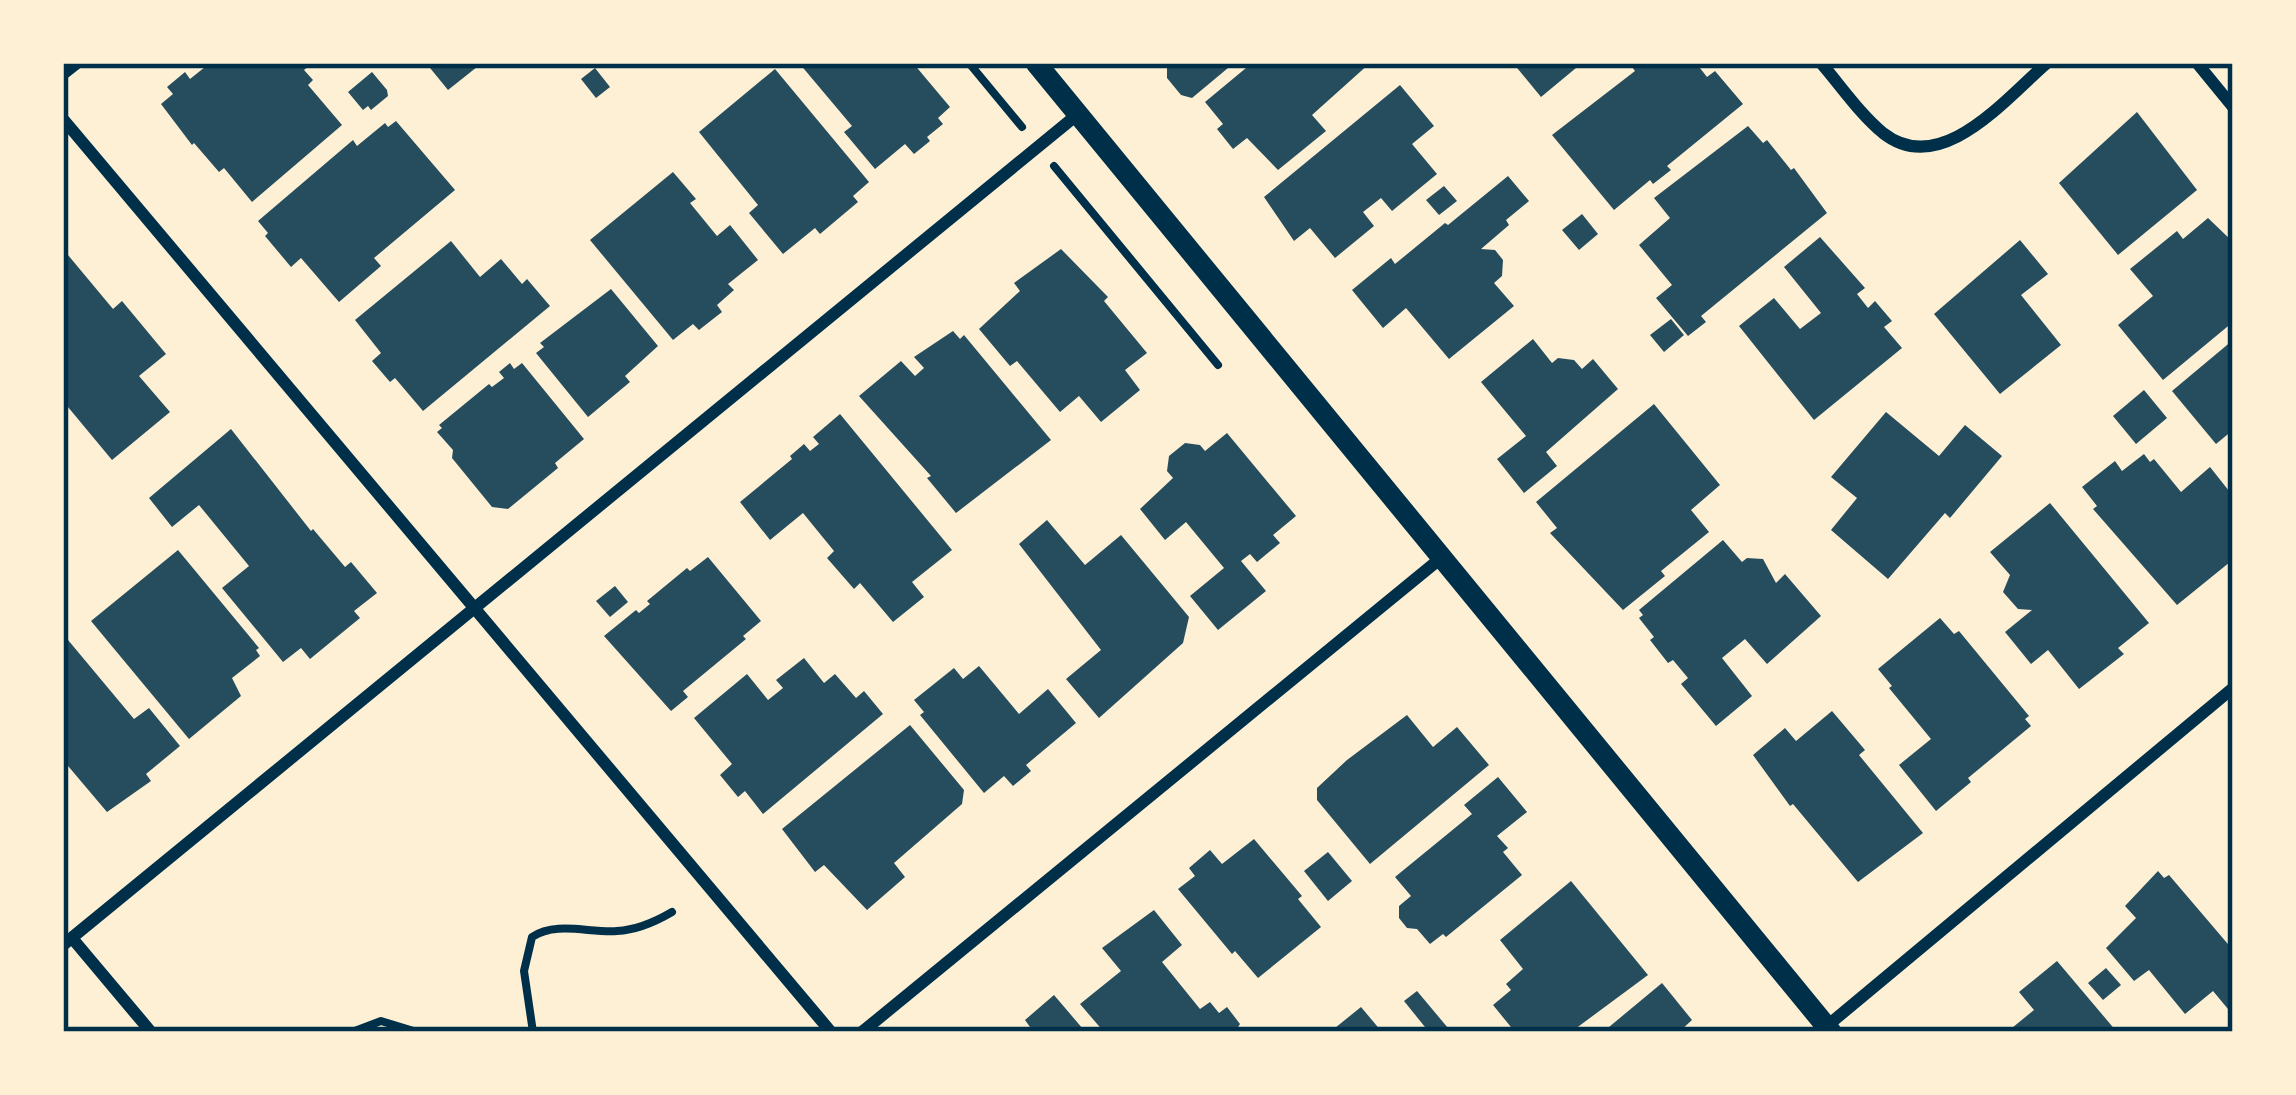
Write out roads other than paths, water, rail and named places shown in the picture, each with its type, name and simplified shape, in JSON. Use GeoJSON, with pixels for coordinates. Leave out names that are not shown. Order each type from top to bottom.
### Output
{"type":"FeatureCollection","features":[{"type":"Feature","properties":{"kind":"street"},"geometry":{"type":"LineString","coordinates":[[63,74],[77,63]]}},
{"type":"Feature","properties":{"kind":"street"},"geometry":{"type":"LineString","coordinates":[[1036,63],[1829,1029],[2233,688]]}},
{"type":"Feature","properties":{"kind":"street"},"geometry":{"type":"LineString","coordinates":[[1821,63],[1882,132],[1896,142],[1925,148],[1965,132],[2047,63]]}},
{"type":"Feature","properties":{"kind":"street"},"geometry":{"type":"LineString","coordinates":[[2197,63],[2233,107]]}},
{"type":"Feature","properties":{"kind":"street"},"geometry":{"type":"LineString","coordinates":[[152,1032],[68,942],[1078,114]]}},
{"type":"Feature","properties":{"kind":"street"},"geometry":{"type":"LineString","coordinates":[[63,119],[831,1032]]}},
{"type":"Feature","properties":{"kind":"street"},"geometry":{"type":"LineString","coordinates":[[862,1032],[1441,558]]}}]}
